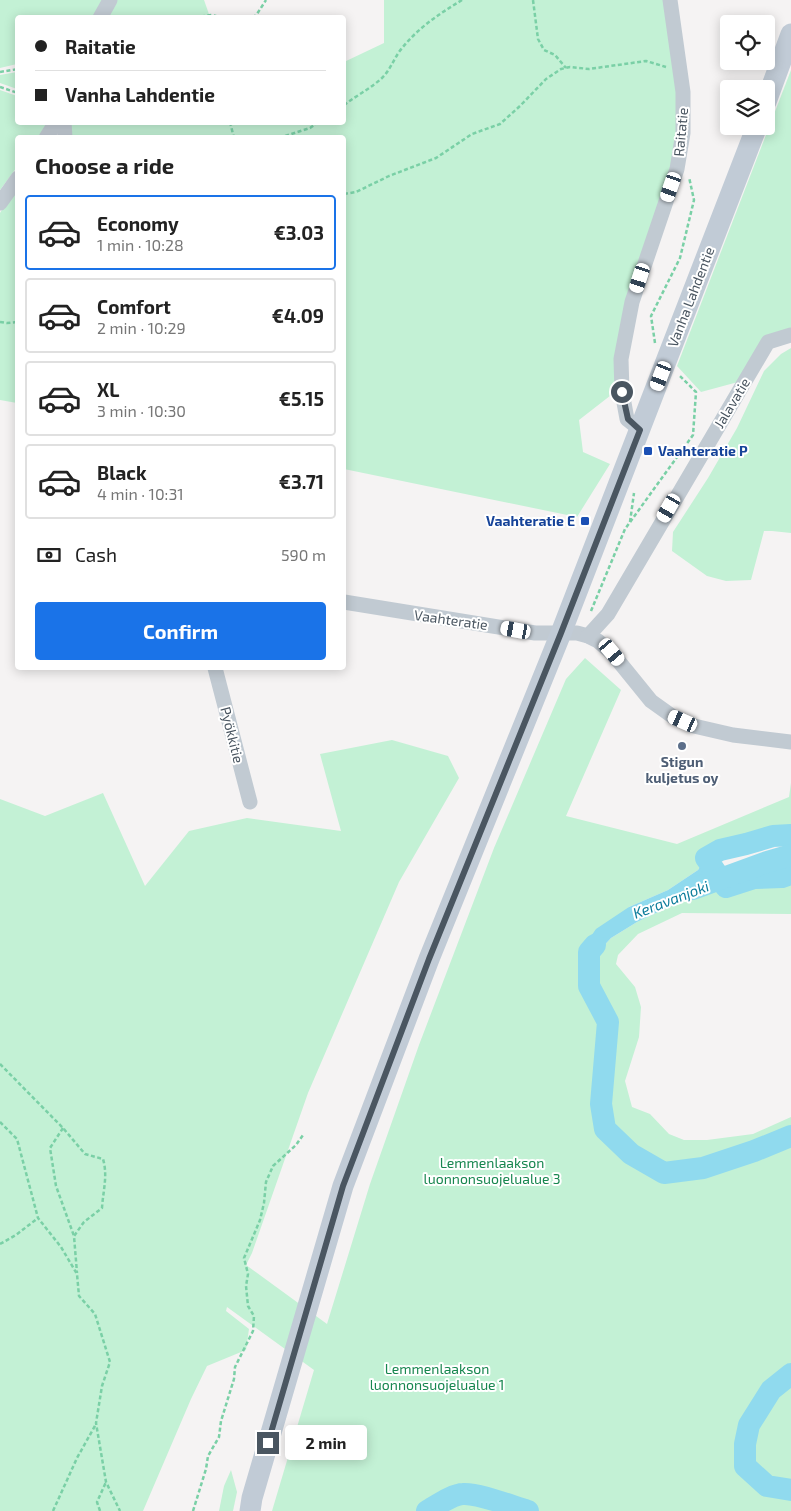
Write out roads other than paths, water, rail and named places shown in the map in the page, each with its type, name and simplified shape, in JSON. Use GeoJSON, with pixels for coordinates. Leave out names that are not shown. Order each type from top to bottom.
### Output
{"type":"FeatureCollection","features":[{"type":"Feature","properties":{"kind":"main road"},"geometry":{"type":"LineString","coordinates":[[774,80],[791,34]]}},
{"type":"Feature","properties":{"kind":"main road","name":"Vanha Lahdentie"},"geometry":{"type":"LineString","coordinates":[[250,1511],[252,1498],[343,1186],[429,959],[575,634],[640,430],[754,135]]}},
{"type":"Feature","properties":{"kind":"street"},"geometry":{"type":"LineString","coordinates":[[102,15],[110,0]]}},
{"type":"Feature","properties":{"kind":"street","name":"Raitatie"},"geometry":{"type":"LineString","coordinates":[[640,430],[628,419],[622,392],[621,359],[632,302],[678,169],[683,133],[683,92],[670,0]]}},
{"type":"Feature","properties":{"kind":"street"},"geometry":{"type":"LineString","coordinates":[[0,203],[15,182]]}},
{"type":"Feature","properties":{"kind":"street","name":"Jalavatie"},"geometry":{"type":"LineString","coordinates":[[575,634],[608,614],[768,342],[791,335]]}},
{"type":"Feature","properties":{"kind":"street","name":"Vaahteratie"},"geometry":{"type":"LineString","coordinates":[[346,602],[535,633],[575,634]]}},
{"type":"Feature","properties":{"kind":"street"},"geometry":{"type":"LineString","coordinates":[[575,634],[598,641],[612,652],[651,701],[672,716],[694,726],[732,735],[791,742]]}},
{"type":"Feature","properties":{"kind":"street","name":"Pyökkitie"},"geometry":{"type":"LineString","coordinates":[[216,670],[250,802]]}},
{"type":"Feature","properties":{"kind":"water"},"geometry":{"type":"Polygon","coordinates":[[[706,858],[726,887],[683,900],[637,922],[611,938],[598,952],[596,973],[582,976],[580,952],[596,929],[629,907],[668,890],[698,870],[706,858]]]}},
{"type":"Feature","properties":{"kind":"waterway"},"geometry":{"type":"LineString","coordinates":[[791,835],[773,836],[720,850],[706,858],[726,887],[754,878],[782,877],[791,874]]}},
{"type":"Feature","properties":{"kind":"waterway","name":"Keravanjoki"},"geometry":{"type":"LineString","coordinates":[[693,889],[791,855]]}},
{"type":"Feature","properties":{"kind":"waterway","name":"Keravanjoki"},"geometry":{"type":"LineString","coordinates":[[595,945],[589,952],[589,986],[608,1022],[601,1104],[605,1129],[631,1154],[664,1173],[703,1168],[791,1136]]}},
{"type":"Feature","properties":{"kind":"waterway","name":"Keravanjoki"},"geometry":{"type":"LineString","coordinates":[[791,1374],[771,1390],[749,1425],[745,1444],[745,1466],[767,1486],[791,1490]]}},
{"type":"Feature","properties":{"kind":"waterway","name":"Keravanjoki"},"geometry":{"type":"LineString","coordinates":[[427,1511],[450,1498],[463,1494],[486,1498],[528,1511]]}},
{"type":"Feature","properties":{"kind":"place","name":"Vaahteratie P"},"geometry":{"type":"Point","coordinates":[648,451]}},
{"type":"Feature","properties":{"kind":"place","name":"Vaahteratie E"},"geometry":{"type":"Point","coordinates":[585,521]}},
{"type":"Feature","properties":{"kind":"place","name":"Stigun kuljetus oy"},"geometry":{"type":"Point","coordinates":[682,746]}},
{"type":"Feature","properties":{"kind":"park label","name":"Lemmenlaakson luonnonsuojelualue 3"},"geometry":{"type":"Point","coordinates":[492,1172]}},
{"type":"Feature","properties":{"kind":"park label","name":"Lemmenlaakson luonnonsuojelualue 1"},"geometry":{"type":"Point","coordinates":[437,1378]}}]}
